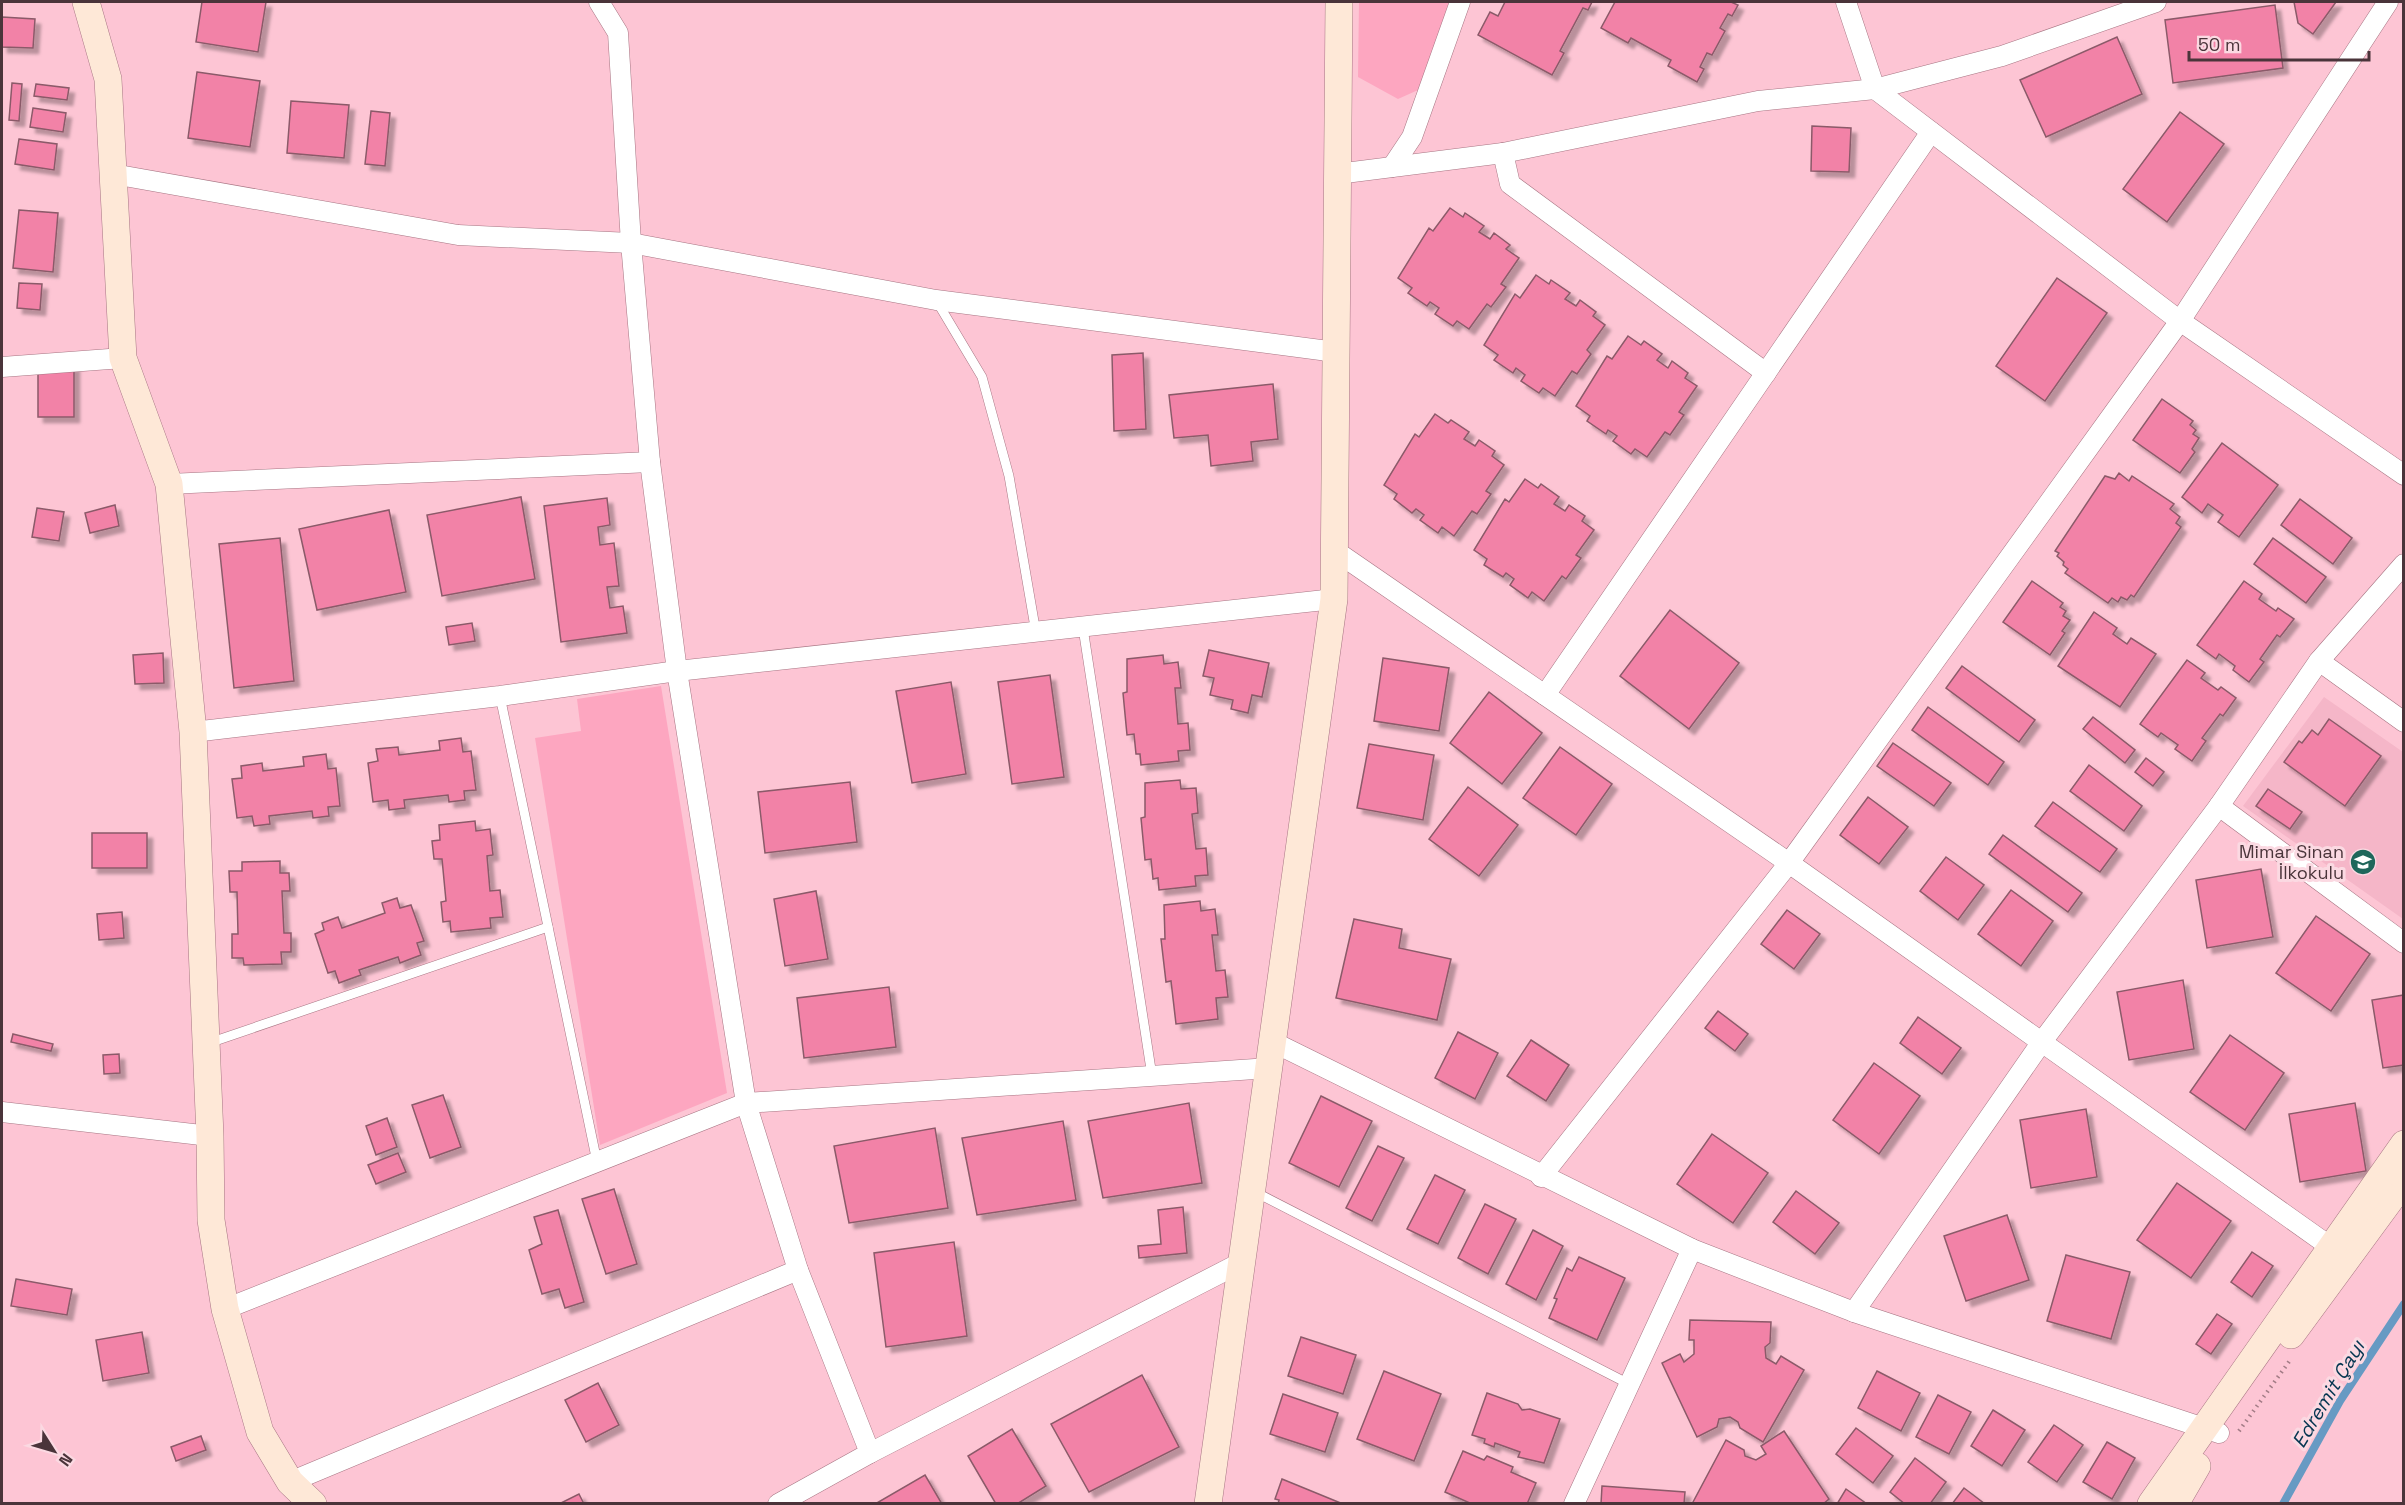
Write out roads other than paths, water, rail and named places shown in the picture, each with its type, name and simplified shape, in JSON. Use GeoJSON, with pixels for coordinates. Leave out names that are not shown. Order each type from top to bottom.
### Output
{"type":"FeatureCollection","features":[{"type":"Feature","properties":{"kind":"street"},"geometry":{"type":"LineString","coordinates":[[86,2],[108,79],[123,358],[169,484],[193,732],[210,1136],[211,1220],[225,1309],[260,1432],[290,1482],[313,1503]]}},
{"type":"Feature","properties":{"kind":"street"},"geometry":{"type":"LineString","coordinates":[[599,2],[618,33],[631,243],[650,462],[677,671],[746,1103],[798,1270],[870,1453]]}},
{"type":"Feature","properties":{"kind":"street"},"geometry":{"type":"LineString","coordinates":[[1208,1503],[1334,599],[1339,2]]}},
{"type":"Feature","properties":{"kind":"street"},"geometry":{"type":"LineString","coordinates":[[1392,167],[1412,137],[1460,2]]}},
{"type":"Feature","properties":{"kind":"street"},"geometry":{"type":"LineString","coordinates":[[1846,2],[1875,89],[2180,321],[2403,474]]}},
{"type":"Feature","properties":{"kind":"street"},"geometry":{"type":"LineString","coordinates":[[1337,174],[1503,153],[1758,101],[1875,89],[2002,56],[2156,2]]}},
{"type":"Feature","properties":{"kind":"street"},"geometry":{"type":"LineString","coordinates":[[1541,1177],[1789,863],[2180,321],[2388,2]]}},
{"type":"Feature","properties":{"kind":"street"},"geometry":{"type":"LineString","coordinates":[[1545,695],[1931,132]]}},
{"type":"Feature","properties":{"kind":"street"},"geometry":{"type":"LineString","coordinates":[[1503,153],[1510,184],[1766,373]]}},
{"type":"Feature","properties":{"kind":"street"},"geometry":{"type":"LineString","coordinates":[[113,174],[458,235],[631,243],[936,300],[1336,352]]}},
{"type":"Feature","properties":{"kind":"street"},"geometry":{"type":"LineString","coordinates":[[2,367],[123,358]]}},
{"type":"Feature","properties":{"kind":"street"},"geometry":{"type":"LineString","coordinates":[[169,484],[650,462]]}},
{"type":"Feature","properties":{"kind":"street"},"geometry":{"type":"LineString","coordinates":[[1334,550],[1789,863],[2339,1253]]}},
{"type":"Feature","properties":{"kind":"street"},"geometry":{"type":"LineString","coordinates":[[1854,1312],[2041,1043],[2219,806],[2319,661],[2403,564]]}},
{"type":"Feature","properties":{"kind":"street"},"geometry":{"type":"LineString","coordinates":[[193,732],[500,696],[677,671],[1036,634],[1334,599]]}},
{"type":"Feature","properties":{"kind":"street"},"geometry":{"type":"LineString","coordinates":[[2319,661],[2403,722]]}},
{"type":"Feature","properties":{"kind":"street"},"geometry":{"type":"LineString","coordinates":[[2219,806],[2403,944]]}},
{"type":"Feature","properties":{"kind":"street"},"geometry":{"type":"LineString","coordinates":[[225,1309],[746,1103],[1152,1076],[1272,1055],[1541,1177],[1692,1249],[1854,1312],[2211,1431]]}},
{"type":"Feature","properties":{"kind":"street"},"geometry":{"type":"LineString","coordinates":[[2,1112],[210,1136]]}},
{"type":"Feature","properties":{"kind":"street"},"geometry":{"type":"LineString","coordinates":[[2151,1503],[2211,1431],[2339,1253],[2403,1144]]}},
{"type":"Feature","properties":{"kind":"street"},"geometry":{"type":"LineString","coordinates":[[2339,1253],[2403,1181]]}},
{"type":"Feature","properties":{"kind":"street"},"geometry":{"type":"LineString","coordinates":[[1574,1503],[1692,1249]]}},
{"type":"Feature","properties":{"kind":"street"},"geometry":{"type":"LineString","coordinates":[[778,1503],[870,1453],[1242,1262]]}},
{"type":"Feature","properties":{"kind":"street"},"geometry":{"type":"LineString","coordinates":[[290,1482],[798,1270]]}},
{"type":"Feature","properties":{"kind":"street"},"geometry":{"type":"LineString","coordinates":[[2175,1503],[2211,1431]]}},
{"type":"Feature","properties":{"kind":"lane"},"geometry":{"type":"LineString","coordinates":[[936,300],[982,377],[1010,476],[1036,634]]}},
{"type":"Feature","properties":{"kind":"lane"},"geometry":{"type":"LineString","coordinates":[[1083,628],[1152,1076]]}},
{"type":"Feature","properties":{"kind":"lane"},"geometry":{"type":"LineString","coordinates":[[500,696],[597,1162]]}},
{"type":"Feature","properties":{"kind":"lane"},"geometry":{"type":"LineString","coordinates":[[206,1044],[548,927]]}},
{"type":"Feature","properties":{"kind":"lane"},"geometry":{"type":"LineString","coordinates":[[1252,1191],[1629,1384]]}},
{"type":"Feature","properties":{"kind":"waterway","name":"Edremit Çayı"},"geometry":{"type":"LineString","coordinates":[[2283,1504],[2340,1401],[2404,1304]]}},
{"type":"Feature","properties":{"kind":"place","name":"Mimar Sinan İlkokulu"},"geometry":{"type":"Point","coordinates":[2363,862]}}]}
